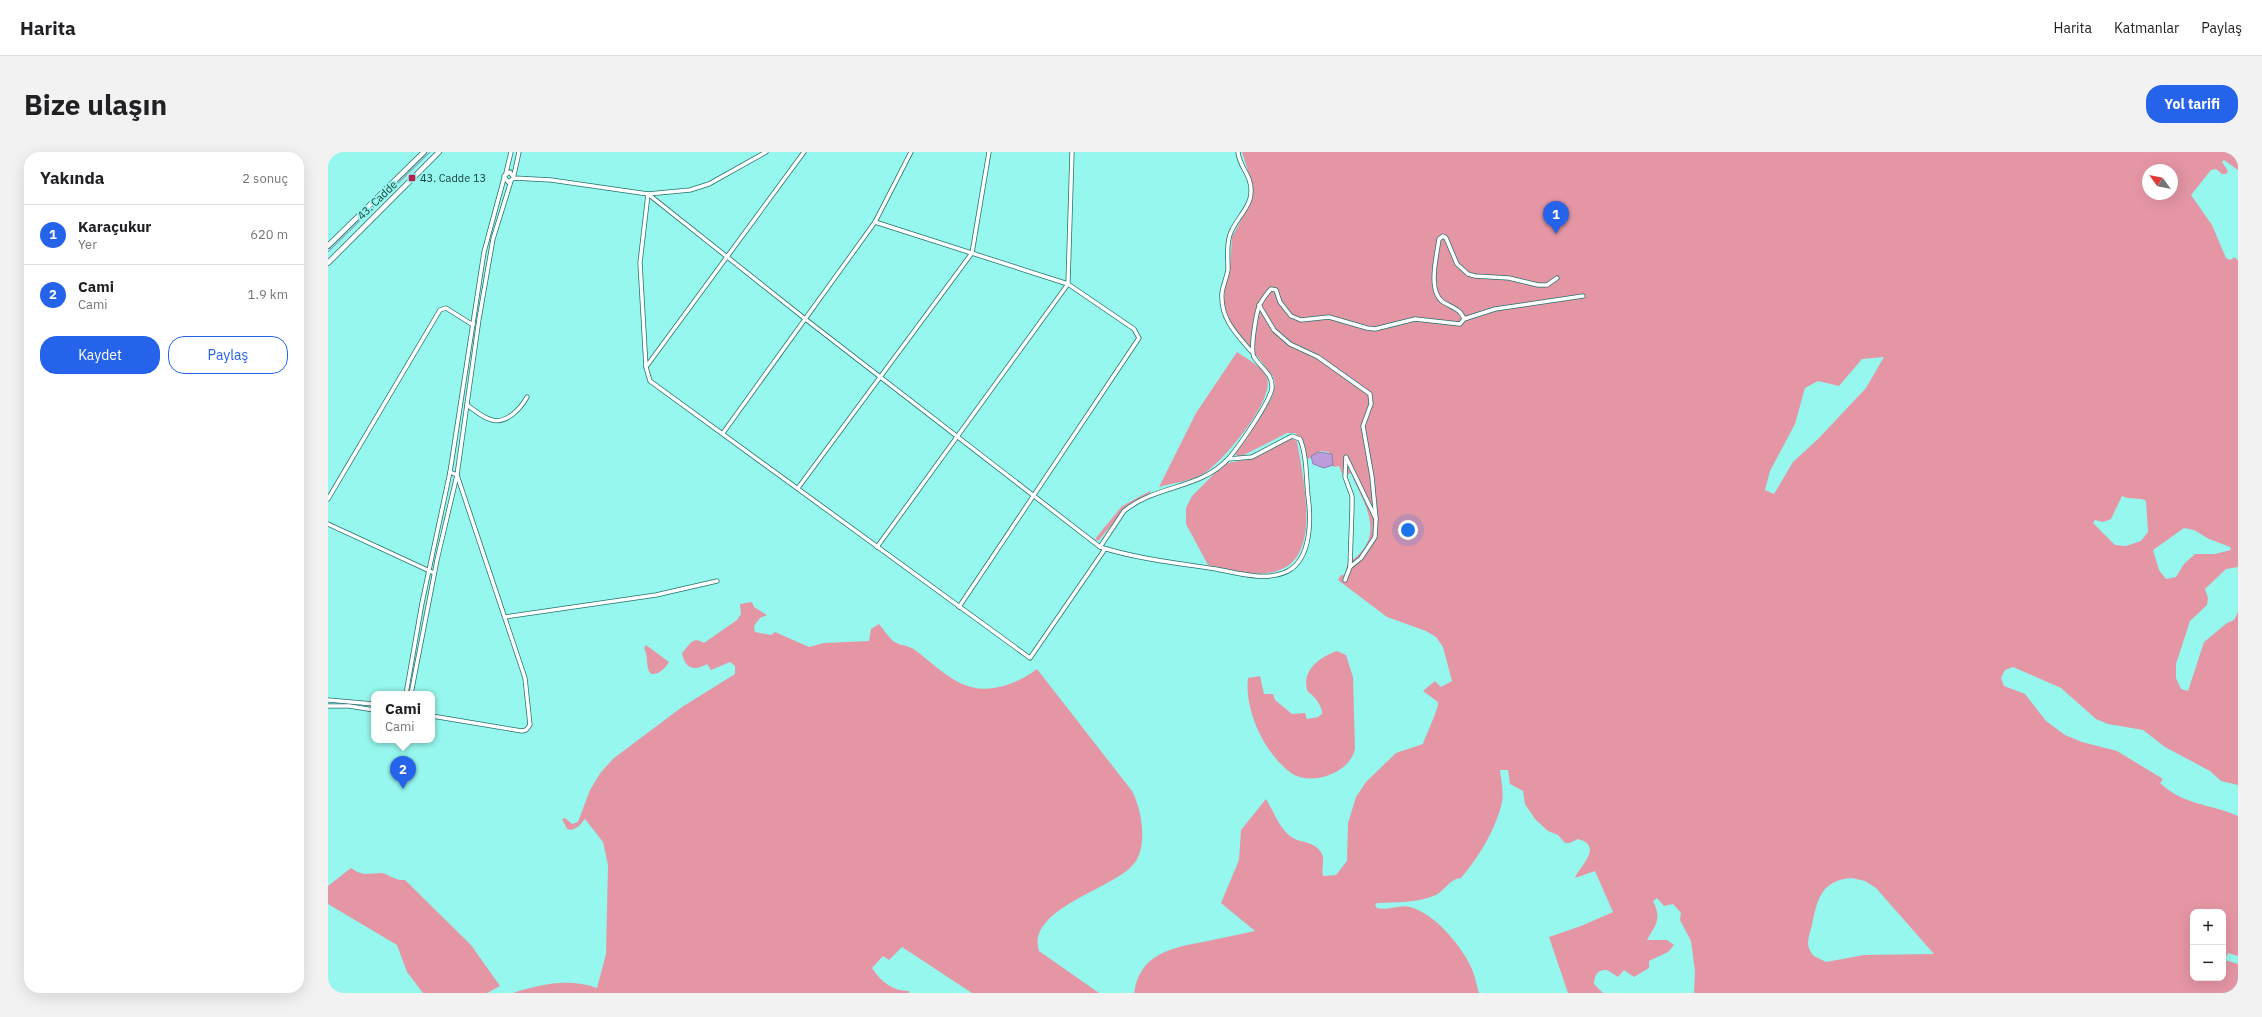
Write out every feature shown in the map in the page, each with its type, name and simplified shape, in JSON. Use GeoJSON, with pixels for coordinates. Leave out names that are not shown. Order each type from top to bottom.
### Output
{"type":"FeatureCollection","features":[{"type":"Feature","properties":{"kind":"main road","name":"43. Cadde"},"geometry":{"type":"LineString","coordinates":[[328,246],[424,152]]}},
{"type":"Feature","properties":{"kind":"main road","name":"43. Cadde"},"geometry":{"type":"LineString","coordinates":[[328,263],[439,152]]}},
{"type":"Feature","properties":{"kind":"street"},"geometry":{"type":"LineString","coordinates":[[407,691],[429,571],[450,472],[484,252],[511,152]]}},
{"type":"Feature","properties":{"kind":"street"},"geometry":{"type":"LineString","coordinates":[[412,691],[434,573],[457,475],[478,328],[493,239],[513,178],[519,152]]}},
{"type":"Feature","properties":{"kind":"street"},"geometry":{"type":"LineString","coordinates":[[505,175],[507,181],[513,178],[551,180],[648,194],[690,190],[709,184],[766,152]]}},
{"type":"Feature","properties":{"kind":"street"},"geometry":{"type":"LineString","coordinates":[[646,367],[804,152]]}},
{"type":"Feature","properties":{"kind":"street"},"geometry":{"type":"LineString","coordinates":[[723,433],[804,318],[875,222],[912,152]]}},
{"type":"Feature","properties":{"kind":"street"},"geometry":{"type":"LineString","coordinates":[[798,488],[972,253],[990,152]]}},
{"type":"Feature","properties":{"kind":"street"},"geometry":{"type":"LineString","coordinates":[[877,546],[1068,284],[1072,152]]}},
{"type":"Feature","properties":{"kind":"street"},"geometry":{"type":"LineString","coordinates":[[1100,547],[1124,511],[1130,506],[1154,493],[1205,477],[1228,459],[1263,408],[1272,389],[1270,377],[1252,352],[1228,324],[1223,309],[1222,293],[1227,272],[1228,241],[1231,231],[1250,201],[1251,192],[1249,175],[1241,163],[1238,152]]}},
{"type":"Feature","properties":{"kind":"street"},"geometry":{"type":"LineString","coordinates":[[505,175],[510,172],[513,178]]}},
{"type":"Feature","properties":{"kind":"street"},"geometry":{"type":"LineString","coordinates":[[648,194],[804,318],[881,376],[1100,547],[1123,555],[1245,576],[1282,573],[1289,570],[1300,557],[1311,528],[1311,515],[1300,438],[1292,436],[1252,457],[1228,459]]}},
{"type":"Feature","properties":{"kind":"street"},"geometry":{"type":"LineString","coordinates":[[648,194],[640,263],[646,367],[650,381],[1030,658],[1105,549]]}},
{"type":"Feature","properties":{"kind":"street"},"geometry":{"type":"LineString","coordinates":[[875,222],[1068,284],[1134,329],[1139,338],[959,607]]}},
{"type":"Feature","properties":{"kind":"street"},"geometry":{"type":"LineString","coordinates":[[1464,319],[1459,310],[1441,301],[1436,293],[1434,266],[1439,239],[1442,236],[1446,238],[1457,264],[1468,274],[1475,276],[1509,278],[1538,285],[1547,285],[1557,278]]}},
{"type":"Feature","properties":{"kind":"street"},"geometry":{"type":"LineString","coordinates":[[1252,352],[1259,305],[1273,288],[1276,290],[1280,302],[1291,316],[1301,320],[1330,317],[1367,328],[1375,328],[1415,319],[1458,325],[1462,324],[1464,319],[1495,309],[1584,296]]}},
{"type":"Feature","properties":{"kind":"street"},"geometry":{"type":"LineString","coordinates":[[1259,305],[1274,330],[1290,344],[1318,357],[1370,394],[1371,404],[1364,426],[1372,477],[1376,537],[1361,558],[1350,568]]}},
{"type":"Feature","properties":{"kind":"street"},"geometry":{"type":"LineString","coordinates":[[328,499],[440,310],[446,308],[478,328]]}},
{"type":"Feature","properties":{"kind":"street"},"geometry":{"type":"LineString","coordinates":[[467,405],[489,420],[498,421],[515,412],[527,396]]}},
{"type":"Feature","properties":{"kind":"street"},"geometry":{"type":"LineString","coordinates":[[1346,580],[1350,568],[1352,496],[1345,477],[1346,457],[1376,519]]}},
{"type":"Feature","properties":{"kind":"street"},"geometry":{"type":"LineString","coordinates":[[435,716],[522,731],[528,729],[530,718],[525,678],[457,475],[450,472]]}},
{"type":"Feature","properties":{"kind":"street"},"geometry":{"type":"LineString","coordinates":[[328,524],[434,573]]}},
{"type":"Feature","properties":{"kind":"street"},"geometry":{"type":"LineString","coordinates":[[505,617],[656,595],[717,581]]}},
{"type":"Feature","properties":{"kind":"street"},"geometry":{"type":"LineString","coordinates":[[328,700],[350,700],[371,704]]}},
{"type":"Feature","properties":{"kind":"street"},"geometry":{"type":"LineString","coordinates":[[328,706],[343,706],[371,710]]}},
{"type":"Feature","properties":{"kind":"shaded area"},"geometry":{"type":"Polygon","coordinates":[[[1242,152],[2238,152],[2238,170],[2224,160],[2222,162],[2228,171],[2226,174],[2222,174],[2216,169],[2211,170],[2191,195],[2212,225],[2226,258],[2230,260],[2235,257],[2238,261],[2238,567],[2226,569],[2205,589],[2208,598],[2207,605],[2190,621],[2176,664],[2176,678],[2181,689],[2188,691],[2204,642],[2227,623],[2234,620],[2238,612],[2238,785],[2221,781],[2210,771],[2165,747],[2143,730],[2108,724],[2096,719],[2061,688],[2013,667],[2005,670],[2001,678],[2004,686],[2025,694],[2046,721],[2065,735],[2082,742],[2117,751],[2163,779],[2160,783],[2179,796],[2238,816],[2238,956],[2228,953],[2226,958],[2226,909],[2190,909],[2190,981],[2226,981],[2226,960],[2238,964],[2238,993],[1694,993],[1695,971],[1691,941],[1680,920],[1681,913],[1673,904],[1664,906],[1657,898],[1653,901],[1657,912],[1657,921],[1647,940],[1667,940],[1674,945],[1668,952],[1649,961],[1649,968],[1634,977],[1624,970],[1618,977],[1607,970],[1601,970],[1596,975],[1594,984],[1603,993],[1568,993],[1549,937],[1581,926],[1613,912],[1595,871],[1575,878],[1590,852],[1586,842],[1578,839],[1570,843],[1565,843],[1558,835],[1548,831],[1535,819],[1525,804],[1523,791],[1510,784],[1508,770],[1500,770],[1503,798],[1496,822],[1480,852],[1461,878],[1454,880],[1439,893],[1429,898],[1407,902],[1377,903],[1375,905],[1377,908],[1381,909],[1402,906],[1410,907],[1419,910],[1437,923],[1461,949],[1474,973],[1479,993],[1134,993],[1137,980],[1143,969],[1158,955],[1179,947],[1255,931],[1221,903],[1239,860],[1241,830],[1266,799],[1279,823],[1290,836],[1315,846],[1322,854],[1323,876],[1336,875],[1347,861],[1348,823],[1356,797],[1366,782],[1396,753],[1423,744],[1438,702],[1423,691],[1435,681],[1441,687],[1452,681],[1443,647],[1436,637],[1426,631],[1387,617],[1338,580],[1340,576],[1345,574],[1348,562],[1361,552],[1369,539],[1370,520],[1364,501],[1351,473],[1343,476],[1339,466],[1333,467],[1329,452],[1320,451],[1311,458],[1303,459],[1300,438],[1295,433],[1287,433],[1244,455],[1238,456],[1235,454],[1244,435],[1268,405],[1273,395],[1275,385],[1272,375],[1230,322],[1224,304],[1225,288],[1230,267],[1232,237],[1253,198],[1248,171],[1242,152]],[[1884,357],[1862,359],[1839,386],[1818,381],[1805,388],[1795,424],[1770,471],[1765,490],[1774,494],[1793,462],[1819,438],[1866,388],[1884,357]],[[2122,496],[2111,519],[2103,522],[2095,520],[2093,523],[2115,545],[2126,546],[2141,541],[2148,532],[2146,501],[2122,496]],[[2184,528],[2153,550],[2159,570],[2166,579],[2176,577],[2184,564],[2195,554],[2215,554],[2231,550],[2230,547],[2209,539],[2194,530],[2184,528]],[[1852,878],[1842,880],[1827,887],[1822,893],[1816,907],[1808,941],[1809,948],[1814,956],[1826,962],[1864,955],[1934,954],[1876,888],[1865,881],[1852,878]]]}},
{"type":"Feature","properties":{"kind":"shaded area"},"geometry":{"type":"Polygon","coordinates":[[[1237,352],[1258,366],[1267,378],[1267,388],[1263,401],[1255,415],[1234,445],[1212,468],[1203,474],[1187,480],[1159,487],[1196,413],[1237,352]]]}},
{"type":"Feature","properties":{"kind":"shaded area"},"geometry":{"type":"Polygon","coordinates":[[[1291,438],[1297,441],[1305,490],[1306,510],[1306,528],[1302,545],[1295,559],[1284,568],[1275,572],[1256,574],[1208,565],[1186,524],[1186,508],[1192,496],[1224,464],[1248,459],[1291,438]]]}},
{"type":"Feature","properties":{"kind":"shaded area"},"geometry":{"type":"Polygon","coordinates":[[[1318,452],[1332,454],[1333,465],[1324,468],[1313,464],[1311,456],[1318,452]]]}},
{"type":"Feature","properties":{"kind":"shaded area"},"geometry":{"type":"Polygon","coordinates":[[[1150,491],[1151,492],[1127,507],[1098,541],[1095,539],[1122,506],[1150,491]]]}},
{"type":"Feature","properties":{"kind":"shaded area"},"geometry":{"type":"Polygon","coordinates":[[[752,602],[754,607],[767,615],[760,618],[754,626],[755,632],[771,635],[775,632],[809,647],[824,643],[869,641],[871,629],[879,624],[893,641],[913,648],[948,676],[970,687],[990,689],[1000,687],[1020,680],[1037,669],[1132,791],[1139,808],[1142,829],[1141,850],[1132,866],[1121,875],[1057,912],[1045,924],[1038,937],[1039,951],[1099,993],[972,993],[902,947],[889,960],[883,956],[872,968],[879,978],[888,985],[903,991],[909,991],[909,993],[513,993],[555,983],[576,983],[597,988],[606,954],[608,865],[603,842],[585,819],[578,827],[571,830],[567,829],[562,819],[565,818],[572,824],[578,822],[590,790],[601,772],[614,758],[682,707],[735,674],[735,666],[730,662],[711,670],[707,664],[698,668],[690,667],[685,662],[682,653],[691,642],[696,640],[704,643],[737,620],[741,614],[740,604],[752,602]]]}},
{"type":"Feature","properties":{"kind":"shaded area"},"geometry":{"type":"Polygon","coordinates":[[[646,645],[669,662],[656,674],[651,674],[648,669],[644,648],[646,645]]]}},
{"type":"Feature","properties":{"kind":"shaded area"},"geometry":{"type":"Polygon","coordinates":[[[1337,651],[1346,655],[1353,677],[1355,749],[1352,757],[1346,765],[1338,771],[1319,778],[1309,779],[1299,777],[1291,773],[1273,755],[1258,730],[1249,704],[1248,678],[1260,676],[1264,694],[1273,694],[1275,700],[1292,714],[1305,713],[1307,719],[1318,717],[1322,714],[1322,711],[1315,698],[1308,692],[1306,685],[1307,678],[1309,672],[1318,661],[1337,651]]]}},
{"type":"Feature","properties":{"kind":"shaded area"},"geometry":{"type":"Polygon","coordinates":[[[351,868],[363,874],[383,873],[397,879],[405,880],[471,945],[500,986],[487,993],[423,993],[407,972],[397,945],[328,904],[328,886],[351,868]]]}},
{"type":"Feature","properties":{"kind":"waterway"},"geometry":{"type":"LineString","coordinates":[[328,252],[430,152]]}},
{"type":"Feature","properties":{"kind":"place","name":"43. Cadde 13"},"geometry":{"type":"Point","coordinates":[412,178]}},
{"type":"Feature","properties":{"kind":"place","name":"Karaçukur"},"geometry":{"type":"Point","coordinates":[1556,234]}},
{"type":"Feature","properties":{"kind":"place","name":"Cami"},"geometry":{"type":"Point","coordinates":[403,789]}}]}
